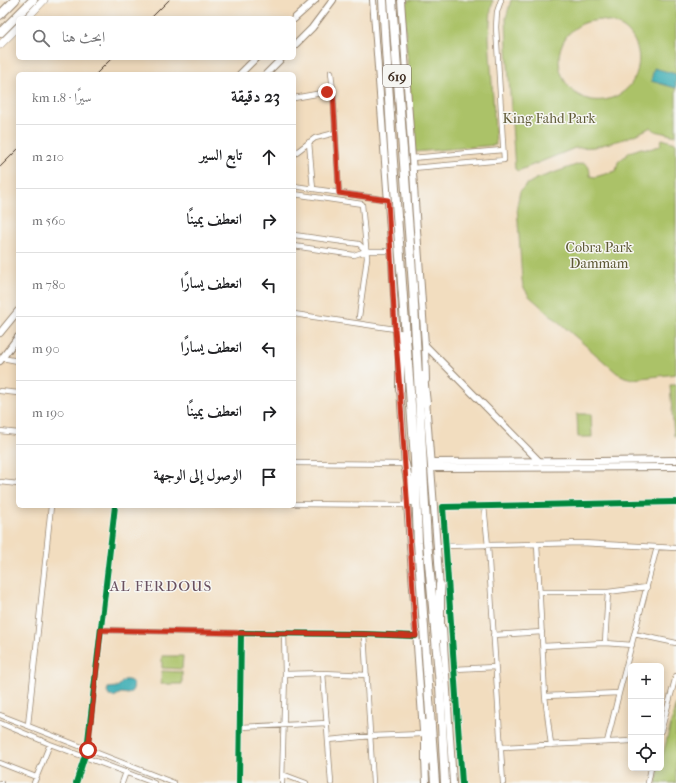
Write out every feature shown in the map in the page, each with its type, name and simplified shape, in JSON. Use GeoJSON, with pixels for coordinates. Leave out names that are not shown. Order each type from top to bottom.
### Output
{"type":"FeatureCollection","features":[{"type":"Feature","properties":{"kind":"highway"},"geometry":{"type":"LineString","coordinates":[[0,15],[15,0]]}},
{"type":"Feature","properties":{"kind":"highway"},"geometry":{"type":"LineString","coordinates":[[17,16],[33,0]]}},
{"type":"Feature","properties":{"kind":"highway","name":"619"},"geometry":{"type":"LineString","coordinates":[[383,0],[435,783]]}},
{"type":"Feature","properties":{"kind":"highway","name":"619"},"geometry":{"type":"LineString","coordinates":[[392,0],[413,286],[427,541],[440,685],[445,783]]}},
{"type":"Feature","properties":{"kind":"highway"},"geometry":{"type":"LineString","coordinates":[[0,33],[16,17]]}},
{"type":"Feature","properties":{"kind":"highway"},"geometry":{"type":"LineString","coordinates":[[400,263],[400,390]]}},
{"type":"Feature","properties":{"kind":"highway"},"geometry":{"type":"LineString","coordinates":[[413,286],[426,403]]}},
{"type":"Feature","properties":{"kind":"highway"},"geometry":{"type":"LineString","coordinates":[[405,464],[412,499],[418,543]]}},
{"type":"Feature","properties":{"kind":"highway"},"geometry":{"type":"LineString","coordinates":[[440,585],[440,685]]}},
{"type":"Feature","properties":{"kind":"highway"},"geometry":{"type":"LineString","coordinates":[[425,641],[426,761]]}},
{"type":"Feature","properties":{"kind":"main road"},"geometry":{"type":"LineString","coordinates":[[29,16],[44,0]]}},
{"type":"Feature","properties":{"kind":"main road"},"geometry":{"type":"LineString","coordinates":[[296,17],[315,0]]}},
{"type":"Feature","properties":{"kind":"main road"},"geometry":{"type":"LineString","coordinates":[[296,44],[312,28],[332,0]]}},
{"type":"Feature","properties":{"kind":"main road"},"geometry":{"type":"LineString","coordinates":[[373,0],[392,251],[395,329],[426,761],[426,783]]}},
{"type":"Feature","properties":{"kind":"main road"},"geometry":{"type":"LineString","coordinates":[[401,0],[425,345],[426,403],[441,546],[440,585],[453,783]]}},
{"type":"Feature","properties":{"kind":"main road"},"geometry":{"type":"LineString","coordinates":[[0,45],[16,29]]}},
{"type":"Feature","properties":{"kind":"main road"},"geometry":{"type":"LineString","coordinates":[[242,72],[254,60]]}},
{"type":"Feature","properties":{"kind":"main road"},"geometry":{"type":"LineString","coordinates":[[268,72],[280,60]]}},
{"type":"Feature","properties":{"kind":"main road"},"geometry":{"type":"LineString","coordinates":[[0,333],[16,313]]}},
{"type":"Feature","properties":{"kind":"main road"},"geometry":{"type":"LineString","coordinates":[[1,360],[16,340]]}},
{"type":"Feature","properties":{"kind":"main road"},"geometry":{"type":"LineString","coordinates":[[425,345],[541,464],[676,466]]}},
{"type":"Feature","properties":{"kind":"main road"},"geometry":{"type":"LineString","coordinates":[[432,465],[541,464],[676,460]]}},
{"type":"Feature","properties":{"kind":"street"},"geometry":{"type":"LineString","coordinates":[[413,168],[504,160],[496,27],[497,12],[501,0]]}},
{"type":"Feature","properties":{"kind":"street"},"geometry":{"type":"LineString","coordinates":[[331,72],[339,193]]}},
{"type":"Feature","properties":{"kind":"street"},"geometry":{"type":"LineString","coordinates":[[296,98],[333,91]]}},
{"type":"Feature","properties":{"kind":"street"},"geometry":{"type":"LineString","coordinates":[[296,152],[315,138],[335,132]]}},
{"type":"Feature","properties":{"kind":"street"},"geometry":{"type":"LineString","coordinates":[[309,142],[313,189]]}},
{"type":"Feature","properties":{"kind":"street"},"geometry":{"type":"LineString","coordinates":[[412,158],[503,150]]}},
{"type":"Feature","properties":{"kind":"street"},"geometry":{"type":"LineString","coordinates":[[296,186],[388,200]]}},
{"type":"Feature","properties":{"kind":"street"},"geometry":{"type":"LineString","coordinates":[[296,194],[362,204],[367,258],[359,316]]}},
{"type":"Feature","properties":{"kind":"street"},"geometry":{"type":"LineString","coordinates":[[296,235],[359,244],[366,251]]}},
{"type":"Feature","properties":{"kind":"street"},"geometry":{"type":"LineString","coordinates":[[296,246],[354,255],[366,251],[392,251]]}},
{"type":"Feature","properties":{"kind":"street"},"geometry":{"type":"LineString","coordinates":[[296,314],[395,329]]}},
{"type":"Feature","properties":{"kind":"street"},"geometry":{"type":"LineString","coordinates":[[1,360],[16,361]]}},
{"type":"Feature","properties":{"kind":"street"},"geometry":{"type":"LineString","coordinates":[[0,391],[16,393]]}},
{"type":"Feature","properties":{"kind":"street"},"geometry":{"type":"LineString","coordinates":[[0,431],[16,433]]}},
{"type":"Feature","properties":{"kind":"street"},"geometry":{"type":"LineString","coordinates":[[296,463],[405,464]]}},
{"type":"Feature","properties":{"kind":"street"},"geometry":{"type":"LineString","coordinates":[[0,482],[16,484]]}},
{"type":"Feature","properties":{"kind":"street"},"geometry":{"type":"LineString","coordinates":[[462,783],[455,669],[441,546],[442,507],[676,502]]}},
{"type":"Feature","properties":{"kind":"street"},"geometry":{"type":"LineString","coordinates":[[296,504],[407,505]]}},
{"type":"Feature","properties":{"kind":"street"},"geometry":{"type":"LineString","coordinates":[[484,506],[488,546],[503,783]]}},
{"type":"Feature","properties":{"kind":"street"},"geometry":{"type":"LineString","coordinates":[[28,725],[51,508]]}},
{"type":"Feature","properties":{"kind":"street"},"geometry":{"type":"LineString","coordinates":[[76,783],[88,750],[115,508]]}},
{"type":"Feature","properties":{"kind":"street"},"geometry":{"type":"LineString","coordinates":[[537,544],[545,696],[551,745]]}},
{"type":"Feature","properties":{"kind":"street"},"geometry":{"type":"LineString","coordinates":[[441,546],[582,544],[676,548]]}},
{"type":"Feature","properties":{"kind":"street"},"geometry":{"type":"LineString","coordinates":[[608,742],[619,693],[657,547]]}},
{"type":"Feature","properties":{"kind":"street"},"geometry":{"type":"LineString","coordinates":[[540,592],[608,592],[647,587]]}},
{"type":"Feature","properties":{"kind":"street"},"geometry":{"type":"LineString","coordinates":[[605,643],[608,592]]}},
{"type":"Feature","properties":{"kind":"street"},"geometry":{"type":"LineString","coordinates":[[101,630],[241,633],[284,632],[416,636]]}},
{"type":"Feature","properties":{"kind":"street"},"geometry":{"type":"LineString","coordinates":[[282,783],[285,674],[284,632]]}},
{"type":"Feature","properties":{"kind":"street"},"geometry":{"type":"LineString","coordinates":[[493,635],[542,632]]}},
{"type":"Feature","properties":{"kind":"street"},"geometry":{"type":"LineString","coordinates":[[239,783],[241,727],[241,633]]}},
{"type":"Feature","properties":{"kind":"street"},"geometry":{"type":"LineString","coordinates":[[364,634],[373,783]]}},
{"type":"Feature","properties":{"kind":"street"},"geometry":{"type":"LineString","coordinates":[[634,634],[676,643]]}},
{"type":"Feature","properties":{"kind":"street"},"geometry":{"type":"LineString","coordinates":[[542,646],[605,643],[632,645]]}},
{"type":"Feature","properties":{"kind":"street"},"geometry":{"type":"LineString","coordinates":[[455,669],[495,667]]}},
{"type":"Feature","properties":{"kind":"street"},"geometry":{"type":"LineString","coordinates":[[285,674],[323,673],[367,675]]}},
{"type":"Feature","properties":{"kind":"street"},"geometry":{"type":"LineString","coordinates":[[323,673],[331,783]]}},
{"type":"Feature","properties":{"kind":"street"},"geometry":{"type":"LineString","coordinates":[[664,720],[676,676]]}},
{"type":"Feature","properties":{"kind":"street"},"geometry":{"type":"LineString","coordinates":[[545,696],[619,693]]}},
{"type":"Feature","properties":{"kind":"street"},"geometry":{"type":"LineString","coordinates":[[0,715],[174,783]]}},
{"type":"Feature","properties":{"kind":"street"},"geometry":{"type":"LineString","coordinates":[[0,723],[50,744],[86,756],[154,783]]}},
{"type":"Feature","properties":{"kind":"street"},"geometry":{"type":"LineString","coordinates":[[241,727],[327,723]]}},
{"type":"Feature","properties":{"kind":"street"},"geometry":{"type":"LineString","coordinates":[[329,740],[371,736],[423,734]]}},
{"type":"Feature","properties":{"kind":"street"},"geometry":{"type":"LineString","coordinates":[[501,747],[628,741]]}},
{"type":"Feature","properties":{"kind":"street"},"geometry":{"type":"LineString","coordinates":[[34,783],[50,744]]}},
{"type":"Feature","properties":{"kind":"street"},"geometry":{"type":"LineString","coordinates":[[0,763],[36,777]]}},
{"type":"Feature","properties":{"kind":"street"},"geometry":{"type":"LineString","coordinates":[[648,783],[650,771]]}},
{"type":"Feature","properties":{"kind":"street"},"geometry":{"type":"LineString","coordinates":[[122,783],[126,772]]}},
{"type":"Feature","properties":{"kind":"street"},"geometry":{"type":"LineString","coordinates":[[282,774],[306,783]]}},
{"type":"Feature","properties":{"kind":"green space"},"geometry":{"type":"Polygon","coordinates":[[[403,0],[493,0],[489,37],[496,145],[414,152],[403,0]]]}},
{"type":"Feature","properties":{"kind":"green space","name":"King Fahd Park"},"geometry":{"type":"Polygon","coordinates":[[[511,0],[676,0],[676,136],[655,131],[651,127],[621,140],[594,147],[575,148],[518,171],[515,169],[506,18],[511,0]],[[599,20],[584,23],[570,32],[562,45],[559,59],[561,73],[568,86],[578,95],[592,100],[609,99],[619,95],[631,84],[635,77],[639,63],[637,48],[630,34],[619,25],[599,20]]]}},
{"type":"Feature","properties":{"kind":"green space","name":"Cobra Park Dammam"},"geometry":{"type":"Polygon","coordinates":[[[662,139],[676,143],[676,374],[633,379],[617,373],[529,296],[523,286],[522,280],[517,206],[520,191],[536,179],[582,163],[588,166],[590,176],[595,177],[616,171],[618,162],[630,152],[641,148],[649,149],[660,146],[662,139]]]}},
{"type":"Feature","properties":{"kind":"green space"},"geometry":{"type":"Polygon","coordinates":[[[670,385],[676,385],[676,436],[674,436],[670,385]]]}},
{"type":"Feature","properties":{"kind":"green space"},"geometry":{"type":"Polygon","coordinates":[[[577,414],[591,414],[592,437],[578,437],[577,414]]]}},
{"type":"Feature","properties":{"kind":"green space"},"geometry":{"type":"Polygon","coordinates":[[[162,656],[183,656],[182,669],[162,668],[162,656]]]}},
{"type":"Feature","properties":{"kind":"green space"},"geometry":{"type":"Polygon","coordinates":[[[162,671],[182,672],[182,684],[161,684],[162,671]]]}},
{"type":"Feature","properties":{"kind":"green space"},"geometry":{"type":"Polygon","coordinates":[[[676,704],[676,783],[656,783],[658,771],[664,771],[664,750],[676,704]]]}},
{"type":"Feature","properties":{"kind":"water"},"geometry":{"type":"Polygon","coordinates":[[[654,68],[676,74],[676,88],[651,81],[654,68]]]}},
{"type":"Feature","properties":{"kind":"water"},"geometry":{"type":"Polygon","coordinates":[[[124,680],[129,680],[132,682],[134,686],[132,691],[128,694],[121,693],[114,697],[109,696],[107,692],[108,688],[117,687],[124,680]]]}},
{"type":"Feature","properties":{"kind":"railway"},"geometry":{"type":"LineString","coordinates":[[153,16],[169,0]]}},
{"type":"Feature","properties":{"kind":"railway"},"geometry":{"type":"LineString","coordinates":[[98,72],[110,60]]}},
{"type":"Feature","properties":{"kind":"railway"},"geometry":{"type":"LineString","coordinates":[[0,167],[16,151]]}},
{"type":"Feature","properties":{"kind":"cycle path"},"geometry":{"type":"LineString","coordinates":[[462,783],[443,507],[676,502]]}},
{"type":"Feature","properties":{"kind":"cycle path"},"geometry":{"type":"LineString","coordinates":[[76,783],[87,749],[115,508]]}},
{"type":"Feature","properties":{"kind":"cycle path"},"geometry":{"type":"LineString","coordinates":[[239,783],[241,633],[415,636]]}},
{"type":"Feature","properties":{"kind":"district","name":"AL FERDOUS"},"geometry":{"type":"Point","coordinates":[161,586]}},
{"type":"Feature","properties":{"kind":"route"},"geometry":{"type":"LineString","coordinates":[[88,750],[101,630],[241,633],[284,632],[416,636],[395,329],[392,251],[388,200],[339,193],[333,91],[327,92]]}}]}
